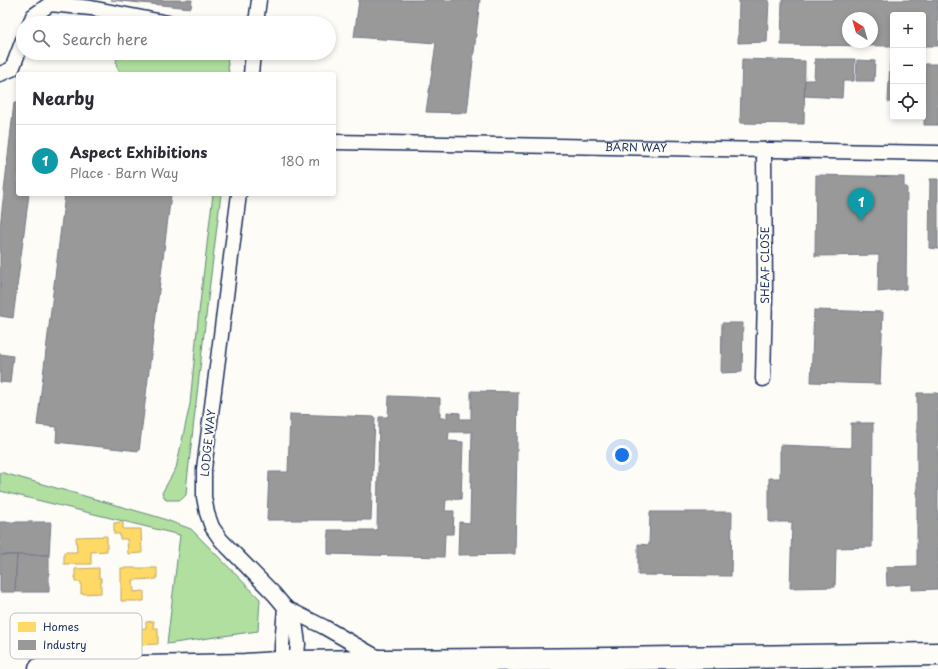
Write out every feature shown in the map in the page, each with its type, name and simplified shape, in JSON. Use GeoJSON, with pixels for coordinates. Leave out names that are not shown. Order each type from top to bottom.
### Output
{"type":"FeatureCollection","features":[{"type":"Feature","properties":{"kind":"main road"},"geometry":{"type":"LineString","coordinates":[[40,669],[386,661],[938,654]]}},
{"type":"Feature","properties":{"kind":"street"},"geometry":{"type":"LineString","coordinates":[[257,16],[260,0]]}},
{"type":"Feature","properties":{"kind":"street"},"geometry":{"type":"LineString","coordinates":[[33,16],[50,4],[91,8],[132,16]]}},
{"type":"Feature","properties":{"kind":"street"},"geometry":{"type":"LineString","coordinates":[[0,74],[12,69],[16,58]]}},
{"type":"Feature","properties":{"kind":"street"},"geometry":{"type":"LineString","coordinates":[[251,72],[252,60]]}},
{"type":"Feature","properties":{"kind":"street","name":"BARN WAY"},"geometry":{"type":"LineString","coordinates":[[336,142],[938,153]]}},
{"type":"Feature","properties":{"kind":"street","name":"SHEAF CLOSE"},"geometry":{"type":"LineString","coordinates":[[763,379],[765,296],[764,150]]}},
{"type":"Feature","properties":{"kind":"street","name":"LODGE WAY"},"geometry":{"type":"LineString","coordinates":[[239,196],[204,469],[204,497],[206,513],[212,527],[221,540],[274,594],[295,622],[298,644],[297,654],[287,663]]}},
{"type":"Feature","properties":{"kind":"street"},"geometry":{"type":"LineString","coordinates":[[285,608],[324,627],[386,661]]}},
{"type":"Feature","properties":{"kind":"green space"},"geometry":{"type":"Polygon","coordinates":[[[117,60],[227,60],[229,72],[120,72],[116,64],[117,60]]]}},
{"type":"Feature","properties":{"kind":"green space"},"geometry":{"type":"Polygon","coordinates":[[[213,196],[221,196],[186,495],[181,500],[166,500],[162,493],[176,468],[190,404],[213,196]]]}},
{"type":"Feature","properties":{"kind":"green space"},"geometry":{"type":"Polygon","coordinates":[[[0,472],[158,517],[191,529],[260,599],[258,631],[167,644],[180,535],[0,491],[0,472]]]}},
{"type":"Feature","properties":{"kind":"building: Homes"},"geometry":{"type":"Polygon","coordinates":[[[123,522],[123,529],[141,529],[142,553],[128,554],[127,539],[120,539],[120,534],[114,534],[114,523],[123,522]]]}},
{"type":"Feature","properties":{"kind":"building: Homes"},"geometry":{"type":"Polygon","coordinates":[[[107,536],[107,551],[91,552],[91,564],[64,564],[64,552],[77,552],[76,537],[107,536]]]}},
{"type":"Feature","properties":{"kind":"building: Homes"},"geometry":{"type":"Polygon","coordinates":[[[99,568],[101,593],[81,594],[81,582],[75,582],[75,569],[99,568]]]}},
{"type":"Feature","properties":{"kind":"building: Homes"},"geometry":{"type":"Polygon","coordinates":[[[121,568],[157,568],[157,579],[133,580],[134,592],[144,591],[144,601],[121,601],[121,568]]]}},
{"type":"Feature","properties":{"kind":"building: Homes"},"geometry":{"type":"Polygon","coordinates":[[[154,621],[153,628],[158,628],[158,644],[142,645],[142,628],[146,628],[146,622],[154,621]]]}},
{"type":"Feature","properties":{"kind":"building: Industry"},"geometry":{"type":"Polygon","coordinates":[[[111,0],[192,0],[191,8],[111,0]]]}},
{"type":"Feature","properties":{"kind":"building: Industry"},"geometry":{"type":"Polygon","coordinates":[[[359,0],[480,0],[467,113],[426,112],[436,43],[354,37],[359,0]]]}},
{"type":"Feature","properties":{"kind":"building: Industry"},"geometry":{"type":"Polygon","coordinates":[[[739,0],[769,0],[767,42],[738,43],[739,0]]]}},
{"type":"Feature","properties":{"kind":"building: Industry"},"geometry":{"type":"Polygon","coordinates":[[[782,0],[938,0],[938,46],[926,46],[926,12],[890,12],[890,46],[878,46],[878,12],[842,12],[842,46],[781,45],[782,0]]]}},
{"type":"Feature","properties":{"kind":"building: Industry"},"geometry":{"type":"Polygon","coordinates":[[[742,59],[805,61],[804,124],[740,123],[742,59]]]}},
{"type":"Feature","properties":{"kind":"building: Industry"},"geometry":{"type":"Polygon","coordinates":[[[815,59],[855,59],[854,81],[843,81],[842,98],[804,96],[805,80],[814,80],[815,59]]]}},
{"type":"Feature","properties":{"kind":"building: Industry"},"geometry":{"type":"Polygon","coordinates":[[[857,60],[875,61],[874,81],[856,81],[857,60]]]}},
{"type":"Feature","properties":{"kind":"building: Industry"},"geometry":{"type":"Polygon","coordinates":[[[890,61],[890,102],[888,102],[890,61]]]}},
{"type":"Feature","properties":{"kind":"building: Industry"},"geometry":{"type":"Polygon","coordinates":[[[926,64],[938,64],[938,125],[924,125],[924,120],[926,120],[926,64]]]}},
{"type":"Feature","properties":{"kind":"building: Industry"},"geometry":{"type":"Polygon","coordinates":[[[14,103],[16,103],[16,196],[29,196],[13,318],[0,316],[0,227],[14,103]]]}},
{"type":"Feature","properties":{"kind":"building: Industry"},"geometry":{"type":"Polygon","coordinates":[[[816,175],[904,177],[904,187],[907,187],[906,289],[878,292],[879,255],[815,256],[816,175]]]}},
{"type":"Feature","properties":{"kind":"building: Industry"},"geometry":{"type":"Polygon","coordinates":[[[930,179],[938,179],[938,249],[929,248],[930,179]]]}},
{"type":"Feature","properties":{"kind":"building: Industry"},"geometry":{"type":"Polygon","coordinates":[[[65,196],[171,196],[139,451],[56,442],[57,427],[37,425],[65,196]]]}},
{"type":"Feature","properties":{"kind":"building: Industry"},"geometry":{"type":"Polygon","coordinates":[[[814,310],[883,312],[880,384],[811,382],[814,310]]]}},
{"type":"Feature","properties":{"kind":"building: Industry"},"geometry":{"type":"Polygon","coordinates":[[[722,323],[743,323],[742,372],[721,373],[722,323]]]}},
{"type":"Feature","properties":{"kind":"building: Industry"},"geometry":{"type":"Polygon","coordinates":[[[0,354],[13,356],[10,383],[0,382],[0,354]]]}},
{"type":"Feature","properties":{"kind":"building: Industry"},"geometry":{"type":"Polygon","coordinates":[[[471,391],[518,392],[515,554],[458,555],[459,522],[470,523],[472,432],[449,432],[448,441],[463,442],[461,499],[446,500],[445,511],[454,511],[453,534],[445,534],[444,557],[328,554],[328,530],[377,530],[379,417],[388,417],[389,396],[440,398],[440,418],[447,418],[447,412],[460,413],[460,419],[471,419],[471,391]]]}},
{"type":"Feature","properties":{"kind":"building: Industry"},"geometry":{"type":"Polygon","coordinates":[[[917,393],[938,393],[938,589],[912,590],[912,584],[887,586],[886,567],[917,566],[917,393]]]}},
{"type":"Feature","properties":{"kind":"building: Industry"},"geometry":{"type":"Polygon","coordinates":[[[290,414],[375,417],[371,520],[267,520],[269,472],[288,472],[290,414]]]}},
{"type":"Feature","properties":{"kind":"building: Industry"},"geometry":{"type":"Polygon","coordinates":[[[851,423],[873,423],[872,547],[836,548],[835,587],[790,588],[792,522],[769,522],[769,478],[780,478],[780,445],[851,448],[851,423]]]}},
{"type":"Feature","properties":{"kind":"building: Industry"},"geometry":{"type":"Polygon","coordinates":[[[650,512],[732,512],[731,576],[638,575],[638,544],[649,545],[650,512]]]}},
{"type":"Feature","properties":{"kind":"building: Industry"},"geometry":{"type":"Polygon","coordinates":[[[0,522],[51,522],[49,555],[0,555],[0,522]]]}},
{"type":"Feature","properties":{"kind":"building: Industry"},"geometry":{"type":"Polygon","coordinates":[[[0,555],[17,555],[15,592],[0,592],[0,555]]]}},
{"type":"Feature","properties":{"kind":"building: Industry"},"geometry":{"type":"Polygon","coordinates":[[[17,555],[49,555],[49,592],[15,592],[17,555]]]}},
{"type":"Feature","properties":{"kind":"place","name":"Aspect Exhibitions"},"geometry":{"type":"Point","coordinates":[861,221]}}]}
